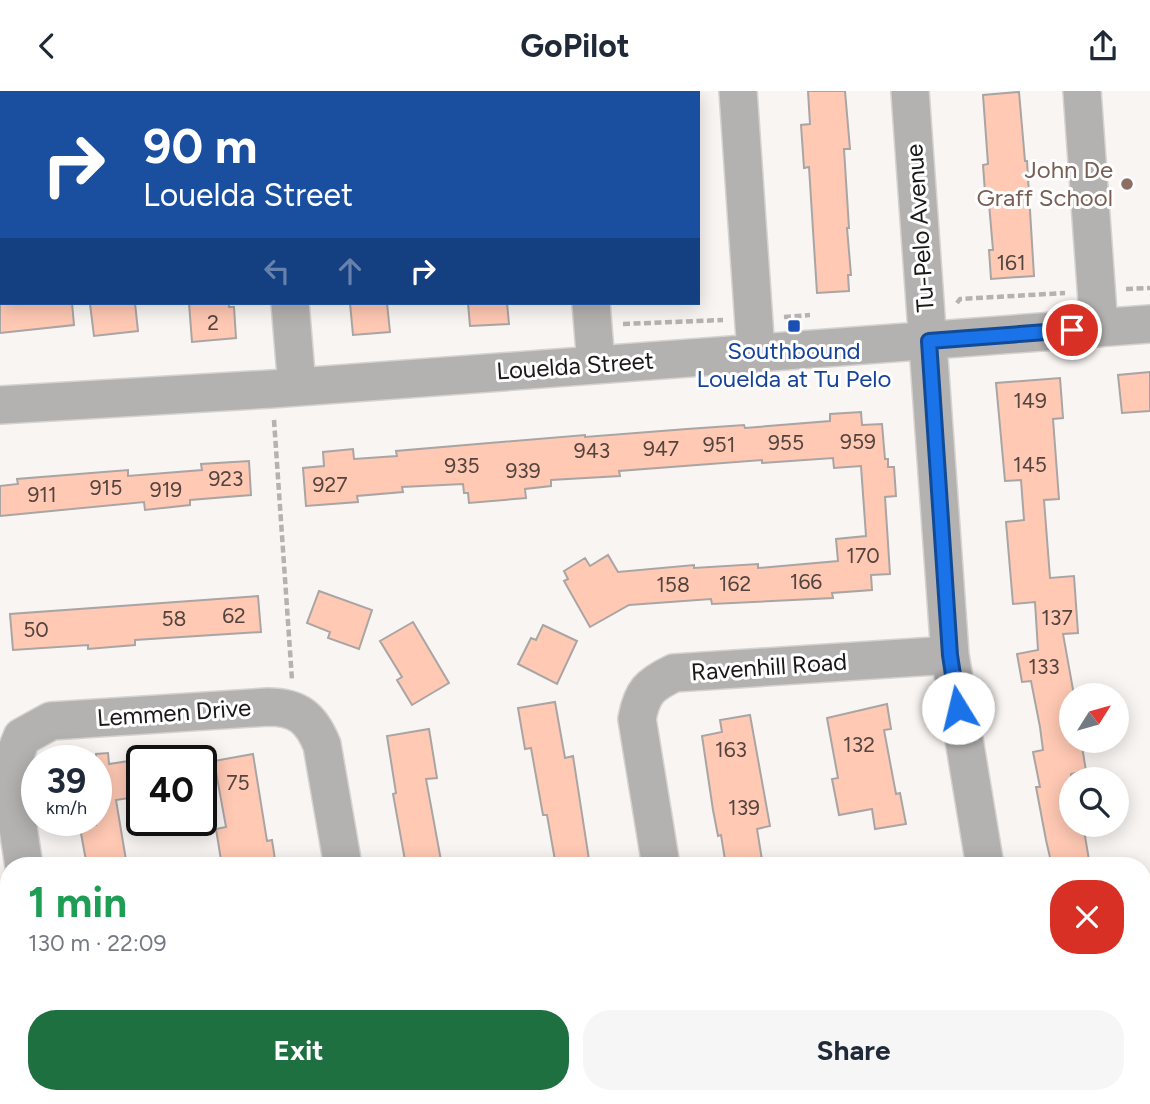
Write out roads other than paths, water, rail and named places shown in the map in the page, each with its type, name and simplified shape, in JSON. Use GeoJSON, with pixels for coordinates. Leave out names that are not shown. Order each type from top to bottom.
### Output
{"type":"FeatureCollection","features":[{"type":"Feature","properties":{"kind":"street"},"geometry":{"type":"LineString","coordinates":[[738,91],[756,353]]}},
{"type":"Feature","properties":{"kind":"street","name":"Tu-Pelo Avenue"},"geometry":{"type":"LineString","coordinates":[[910,91],[950,655],[984,857]]}},
{"type":"Feature","properties":{"kind":"street"},"geometry":{"type":"LineString","coordinates":[[1082,91],[1099,328]]}},
{"type":"Feature","properties":{"kind":"street"},"geometry":{"type":"LineString","coordinates":[[284,388],[290,305]]}},
{"type":"Feature","properties":{"kind":"street"},"geometry":{"type":"LineString","coordinates":[[591,305],[596,364]]}},
{"type":"Feature","properties":{"kind":"street","name":"Louelda Street"},"geometry":{"type":"LineString","coordinates":[[0,405],[284,388],[1150,324]]}},
{"type":"Feature","properties":{"kind":"street","name":"Ravenhill Road"},"geometry":{"type":"LineString","coordinates":[[660,857],[637,719],[640,703],[647,689],[674,673],[950,655]]}},
{"type":"Feature","properties":{"kind":"street","name":"Lemmen Drive"},"geometry":{"type":"LineString","coordinates":[[23,857],[9,770],[22,737],[51,721],[268,707],[291,709],[311,724],[322,745],[341,857]]}},
{"type":"Feature","properties":{"kind":"place","name":"John De Graff School"},"geometry":{"type":"Point","coordinates":[1127,184]}},
{"type":"Feature","properties":{"kind":"place","name":"Southbound Louelda at Tu Pelo"},"geometry":{"type":"Point","coordinates":[794,326]}}]}
